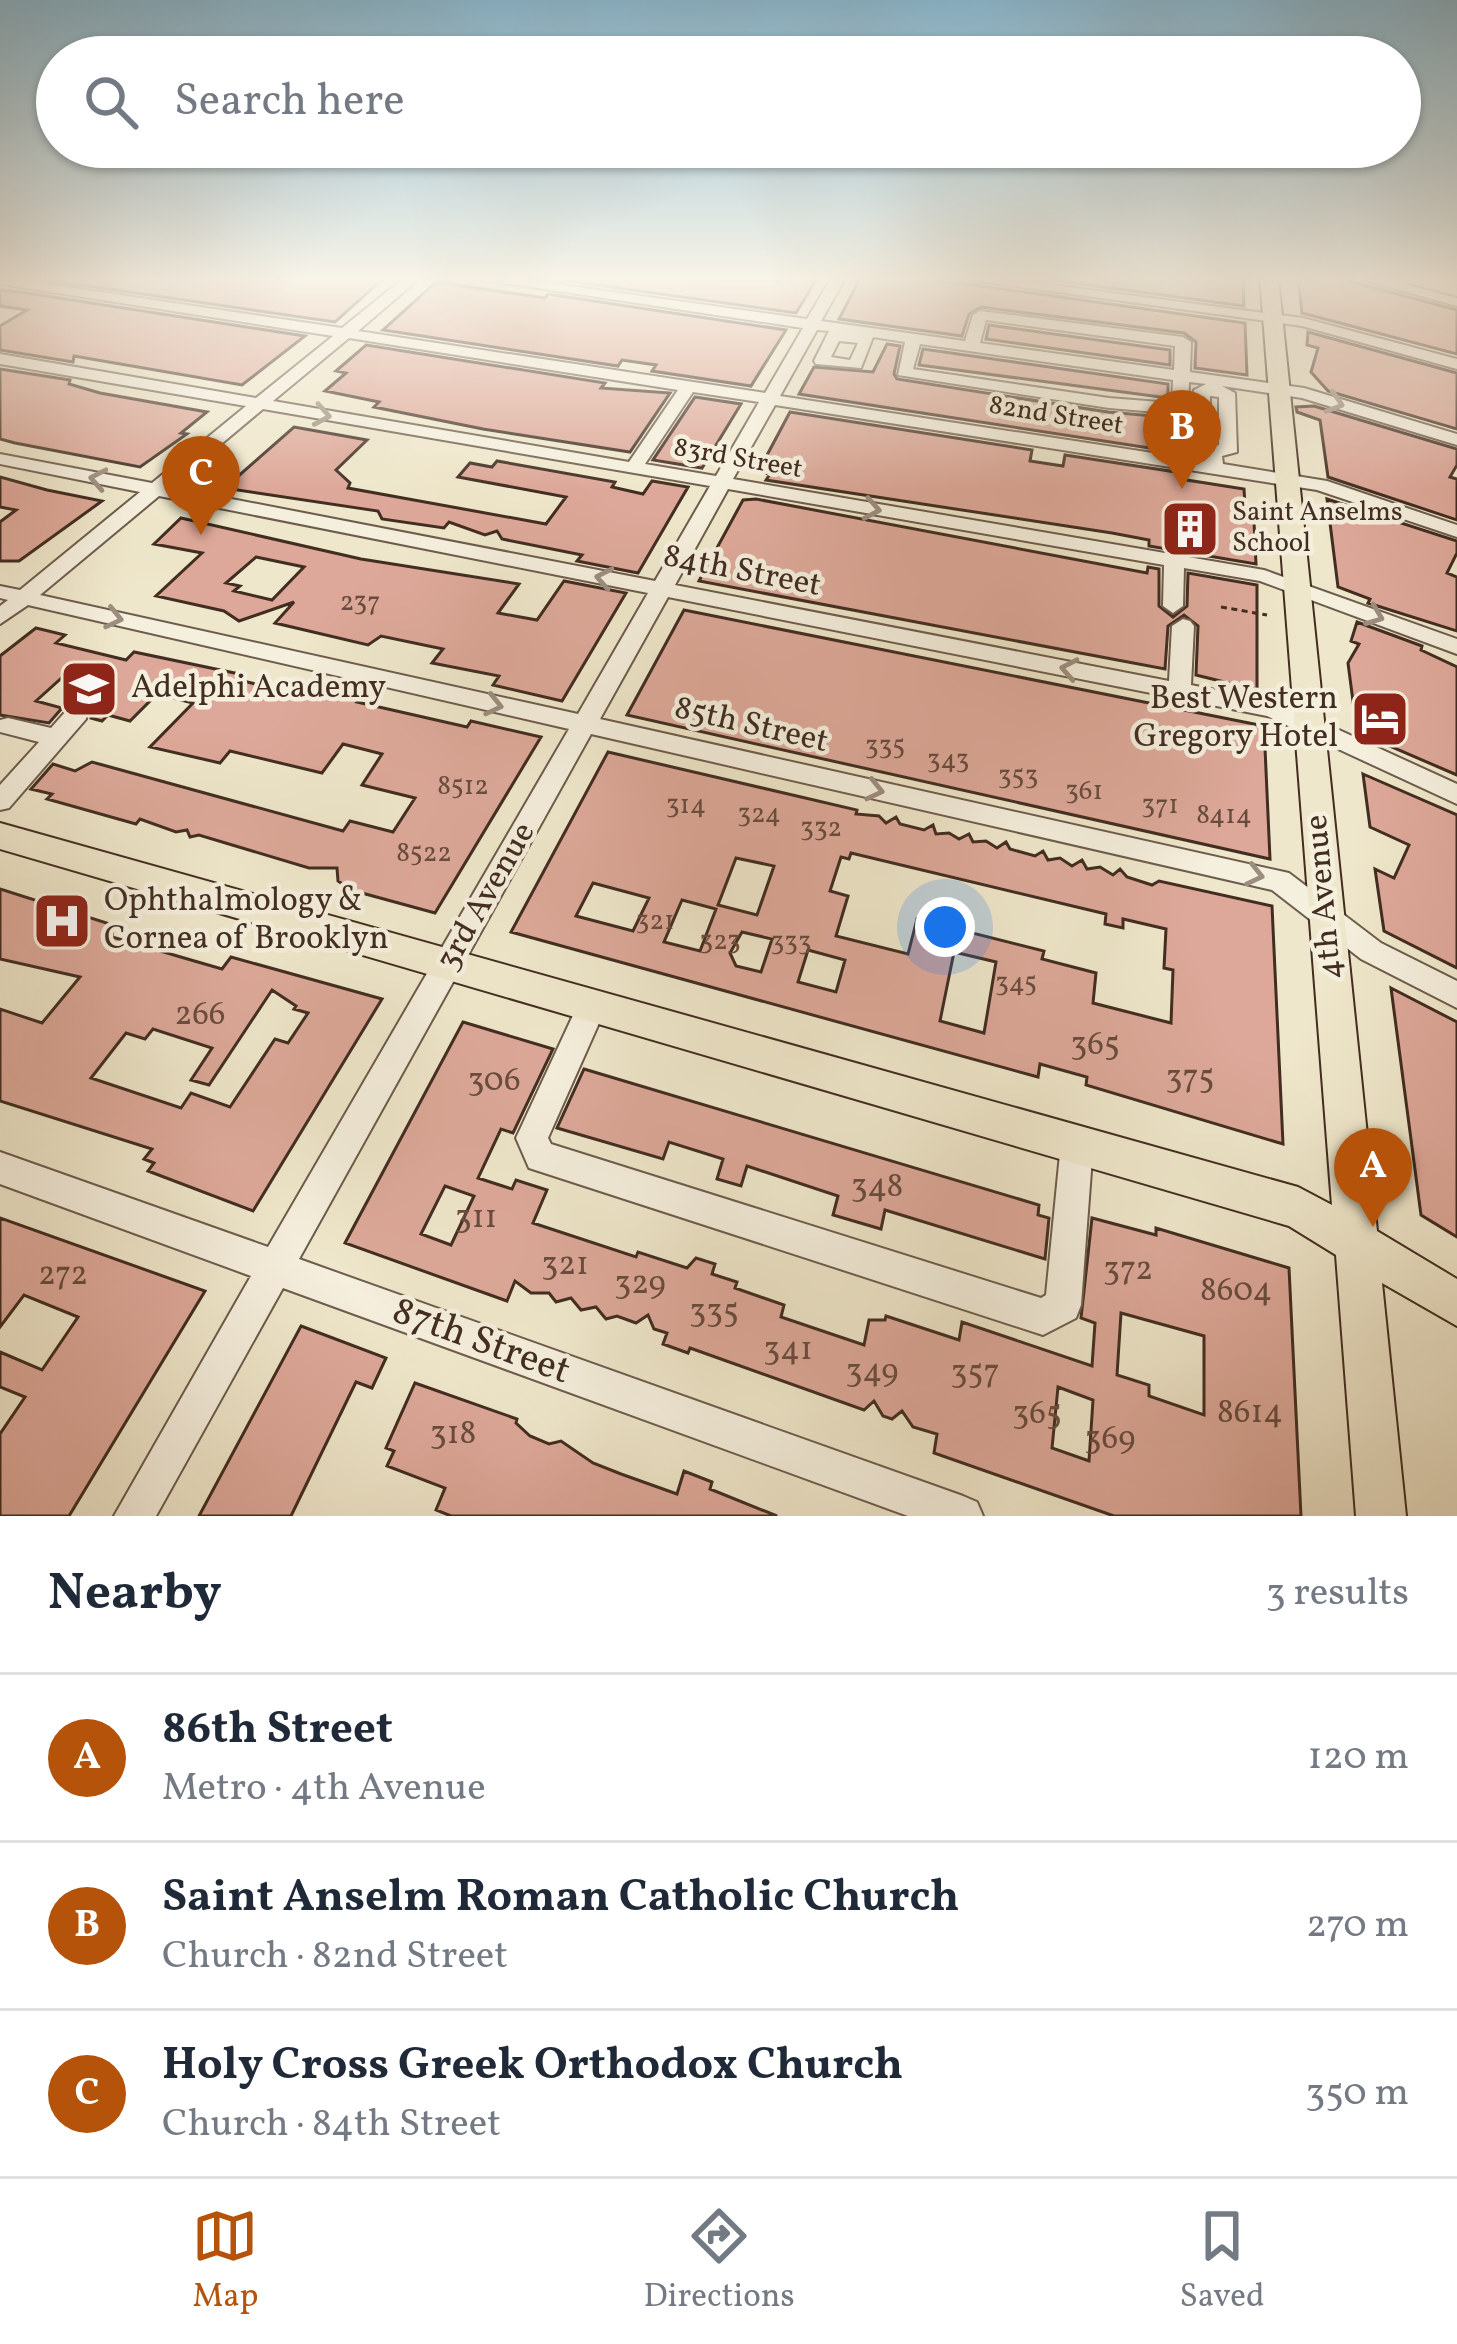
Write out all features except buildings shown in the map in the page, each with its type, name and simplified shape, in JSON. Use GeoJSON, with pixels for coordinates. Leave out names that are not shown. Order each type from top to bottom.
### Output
{"type":"FeatureCollection","features":[{"type":"Feature","properties":{"kind":"main road","name":"4th Avenue"},"geometry":{"type":"LineString","coordinates":[[1275,348],[1381,1516]]}},
{"type":"Feature","properties":{"kind":"main road"},"geometry":{"type":"LineString","coordinates":[[0,836],[1298,1208],[1457,1304]]}},
{"type":"Feature","properties":{"kind":"street"},"geometry":{"type":"LineString","coordinates":[[0,617],[12,595],[155,490],[328,348]]}},
{"type":"Feature","properties":{"kind":"street","name":"82nd Street"},"geometry":{"type":"LineString","coordinates":[[441,348],[770,399],[1213,458],[1322,485],[1457,531]]}},
{"type":"Feature","properties":{"kind":"street","name":"3rd Avenue"},"geometry":{"type":"LineString","coordinates":[[134,1516],[799,348]]}},
{"type":"Feature","properties":{"kind":"street"},"geometry":{"type":"LineString","coordinates":[[829,348],[823,361],[855,365],[863,348]]}},
{"type":"Feature","properties":{"kind":"street"},"geometry":{"type":"LineString","coordinates":[[910,348],[901,369],[904,373],[1109,404],[1180,409],[1183,348]]}},
{"type":"Feature","properties":{"kind":"street"},"geometry":{"type":"LineString","coordinates":[[983,348],[1181,376],[1214,386],[1280,389],[1457,440]]}},
{"type":"Feature","properties":{"kind":"street"},"geometry":{"type":"LineString","coordinates":[[1394,348],[1457,364]]}},
{"type":"Feature","properties":{"kind":"street","name":"83rd Street"},"geometry":{"type":"LineString","coordinates":[[0,359],[1264,576],[1457,647]]}},
{"type":"Feature","properties":{"kind":"street"},"geometry":{"type":"LineString","coordinates":[[634,469],[689,386]]}},
{"type":"Feature","properties":{"kind":"street"},"geometry":{"type":"LineString","coordinates":[[1213,458],[1202,448],[1202,390],[1214,386]]}},
{"type":"Feature","properties":{"kind":"street","name":"84th Street"},"geometry":{"type":"LineString","coordinates":[[0,460],[1272,710],[1457,796]]}},
{"type":"Feature","properties":{"kind":"street"},"geometry":{"type":"LineString","coordinates":[[1174,560],[1180,690]]}},
{"type":"Feature","properties":{"kind":"street","name":"85th Street"},"geometry":{"type":"LineString","coordinates":[[12,595],[1280,880],[1371,951],[1457,994]]}},
{"type":"Feature","properties":{"kind":"street"},"geometry":{"type":"LineString","coordinates":[[0,801],[78,713],[77,692],[92,678]]}},
{"type":"Feature","properties":{"kind":"street"},"geometry":{"type":"LineString","coordinates":[[8,726],[54,737]]}},
{"type":"Feature","properties":{"kind":"street"},"geometry":{"type":"LineString","coordinates":[[592,1005],[532,1138],[540,1157],[1043,1317],[1063,1305],[1077,1144]]}},
{"type":"Feature","properties":{"kind":"street","name":"87th Street"},"geometry":{"type":"LineString","coordinates":[[0,1168],[963,1516]]}},
{"type":"Feature","properties":{"kind":"path"},"geometry":{"type":"LineString","coordinates":[[1221,607],[1267,615]]}},
{"type":"Feature","properties":{"kind":"place","name":"Saint Anselm Roman Catholic Church"},"geometry":{"type":"Point","coordinates":[1182,489]}},
{"type":"Feature","properties":{"kind":"place","name":"Saint Anselms School"},"geometry":{"type":"Point","coordinates":[1190,529]}},
{"type":"Feature","properties":{"kind":"place","name":"Holy Cross Greek Orthodox Church"},"geometry":{"type":"Point","coordinates":[201,535]}},
{"type":"Feature","properties":{"kind":"place","name":"Adelphi Academy"},"geometry":{"type":"Point","coordinates":[89,689]}},
{"type":"Feature","properties":{"kind":"place","name":"Best Western Gregory Hotel"},"geometry":{"type":"Point","coordinates":[1380,719]}},
{"type":"Feature","properties":{"kind":"place","name":"Ophthalmology & Cornea of Brooklyn"},"geometry":{"type":"Point","coordinates":[62,921]}},
{"type":"Feature","properties":{"kind":"place","name":"86th Street"},"geometry":{"type":"Point","coordinates":[1373,1227]}}]}
